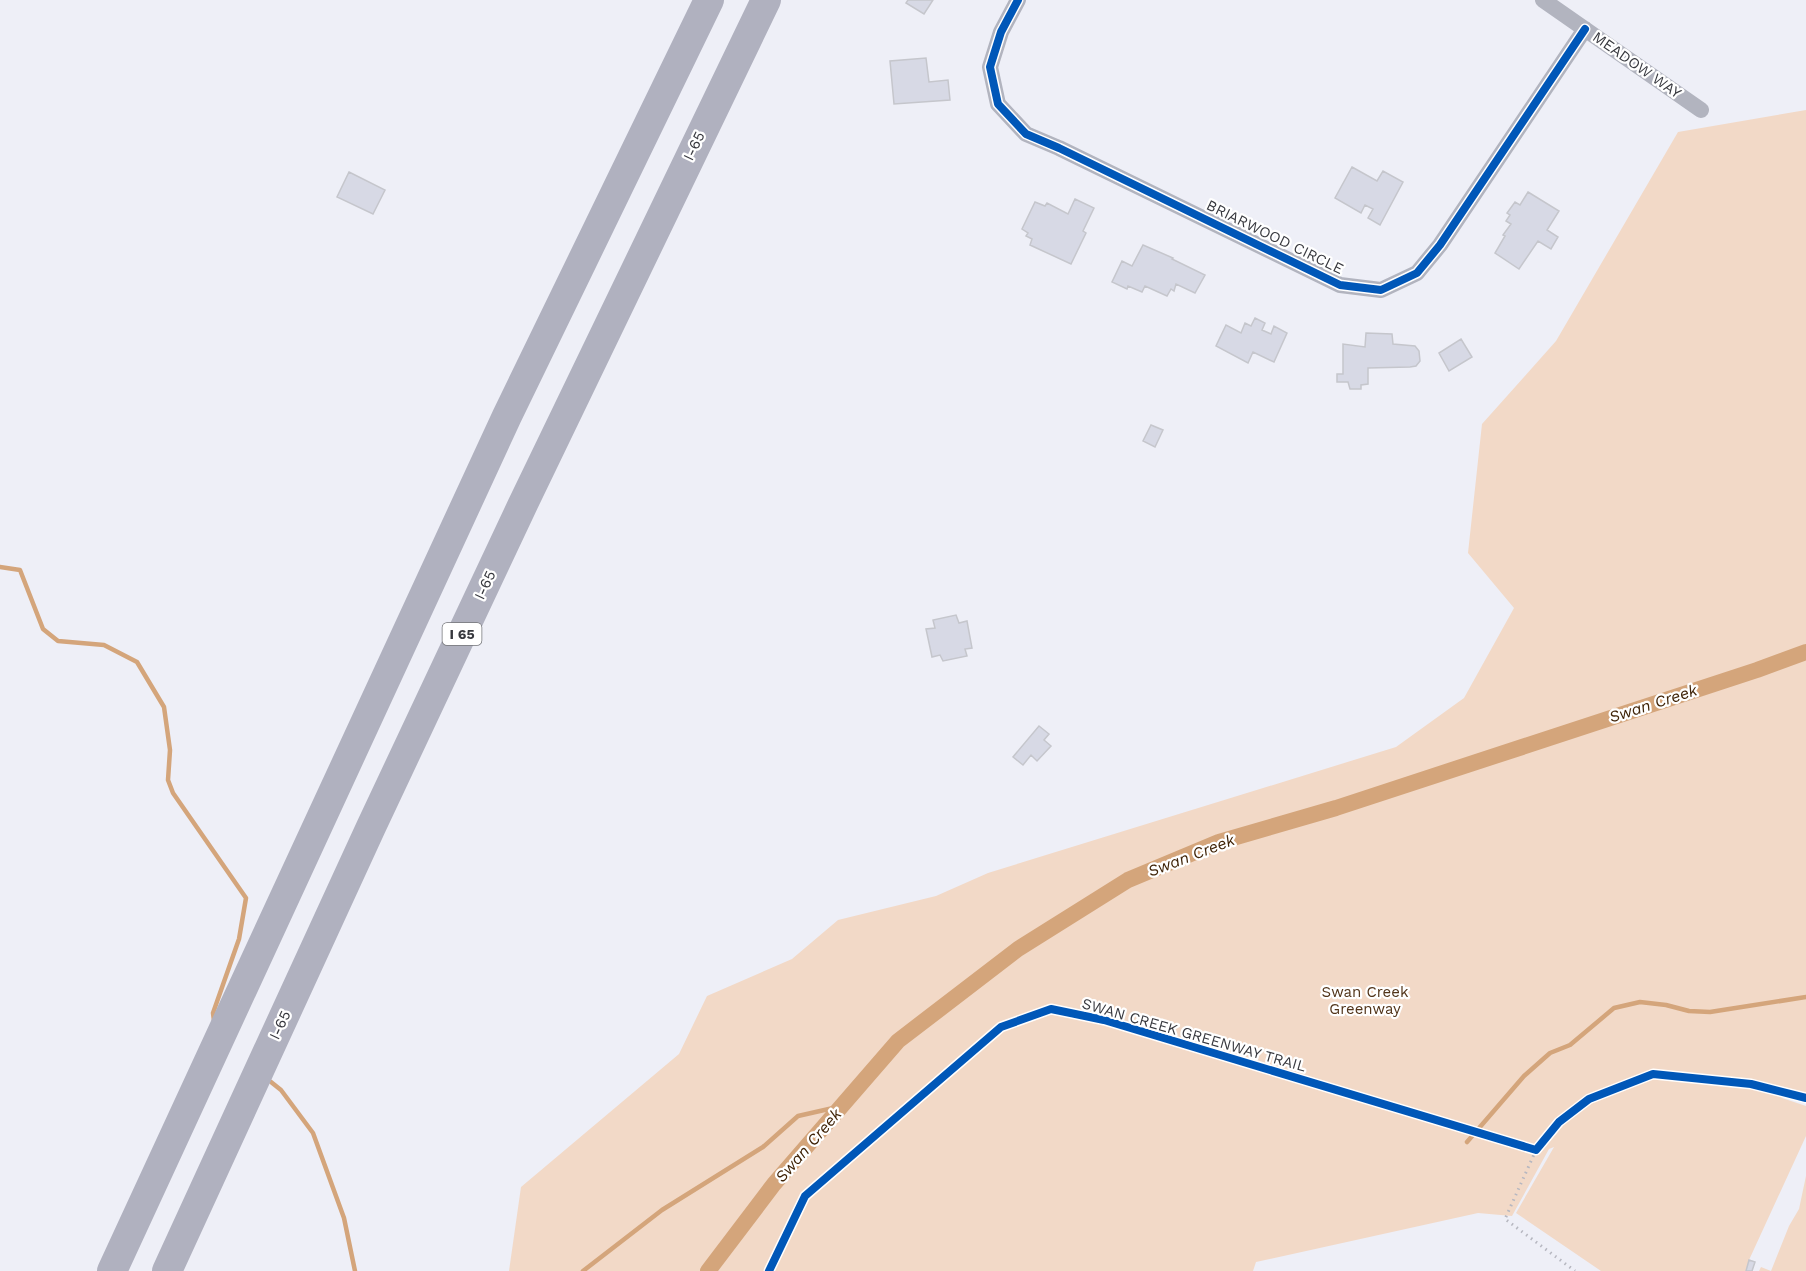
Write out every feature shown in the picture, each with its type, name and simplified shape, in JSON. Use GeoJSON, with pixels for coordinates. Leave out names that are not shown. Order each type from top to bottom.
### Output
{"type":"FeatureCollection","features":[{"type":"Feature","properties":{"kind":"highway"},"geometry":{"type":"LineString","coordinates":[[112,1271],[507,416],[709,0]]}},
{"type":"Feature","properties":{"kind":"highway","name":"I-65"},"geometry":{"type":"LineString","coordinates":[[167,1271],[522,506],[765,0]]}},
{"type":"Feature","properties":{"kind":"street","name":"BRIARWOOD CIRCLE"},"geometry":{"type":"LineString","coordinates":[[1018,0],[1001,32],[990,67],[998,104],[1026,134],[1340,285],[1381,290],[1417,273],[1440,245],[1585,29]]}},
{"type":"Feature","properties":{"kind":"street","name":"MEADOW WAY"},"geometry":{"type":"LineString","coordinates":[[1543,0],[1701,110]]}},
{"type":"Feature","properties":{"kind":"path"},"geometry":{"type":"LineString","coordinates":[[1542,1143],[1536,1150],[1505,1219],[1575,1271]]}},
{"type":"Feature","properties":{"kind":"path"},"geometry":{"type":"LineString","coordinates":[[1525,1146],[1536,1150]]}},
{"type":"Feature","properties":{"kind":"green space","name":"Swan Creek Greenway"},"geometry":{"type":"Polygon","coordinates":[[[1806,110],[1806,1102],[1782,1098],[1806,1106],[1806,1136],[1746,1271],[1601,1271],[1516,1213],[1554,1147],[1549,1149],[1512,1216],[1478,1213],[1256,1262],[1253,1271],[509,1271],[521,1187],[679,1054],[707,996],[792,959],[838,920],[936,896],[988,873],[1396,747],[1464,698],[1514,608],[1468,553],[1482,424],[1556,341],[1678,132],[1806,110]]]}},
{"type":"Feature","properties":{"kind":"green space"},"geometry":{"type":"Polygon","coordinates":[[[1806,1176],[1806,1271],[1771,1271],[1789,1226],[1799,1209],[1806,1176]]]}},
{"type":"Feature","properties":{"kind":"green space"},"geometry":{"type":"Polygon","coordinates":[[[1761,1267],[1771,1271],[1759,1271],[1761,1267]]]}},
{"type":"Feature","properties":{"kind":"building"},"geometry":{"type":"Polygon","coordinates":[[[908,0],[933,0],[924,14],[906,3],[908,0]]]}},
{"type":"Feature","properties":{"kind":"building"},"geometry":{"type":"Polygon","coordinates":[[[926,58],[929,82],[948,80],[950,100],[894,104],[890,61],[926,58]]]}},
{"type":"Feature","properties":{"kind":"building"},"geometry":{"type":"Polygon","coordinates":[[[1352,167],[1377,181],[1383,171],[1403,182],[1380,225],[1368,218],[1373,209],[1365,205],[1361,213],[1335,198],[1352,167]]]}},
{"type":"Feature","properties":{"kind":"building"},"geometry":{"type":"Polygon","coordinates":[[[349,172],[385,190],[373,214],[337,197],[349,172]]]}},
{"type":"Feature","properties":{"kind":"building"},"geometry":{"type":"Polygon","coordinates":[[[1528,192],[1559,211],[1547,230],[1558,237],[1551,249],[1538,241],[1519,269],[1495,253],[1511,224],[1506,221],[1510,215],[1507,213],[1515,202],[1520,205],[1528,192]]]}},
{"type":"Feature","properties":{"kind":"building"},"geometry":{"type":"Polygon","coordinates":[[[1075,199],[1094,208],[1083,231],[1086,233],[1071,264],[1030,245],[1032,239],[1026,236],[1028,233],[1022,229],[1035,202],[1045,206],[1047,203],[1068,214],[1075,199]]]}},
{"type":"Feature","properties":{"kind":"building"},"geometry":{"type":"Polygon","coordinates":[[[1143,245],[1205,275],[1195,293],[1176,284],[1174,291],[1171,289],[1167,296],[1145,286],[1142,292],[1128,286],[1127,289],[1112,282],[1122,261],[1132,266],[1143,245]]]}},
{"type":"Feature","properties":{"kind":"building"},"geometry":{"type":"Polygon","coordinates":[[[1255,318],[1265,323],[1262,330],[1271,334],[1274,326],[1287,333],[1274,362],[1253,352],[1248,363],[1216,346],[1226,325],[1241,333],[1245,323],[1251,326],[1255,318]]]}},
{"type":"Feature","properties":{"kind":"building"},"geometry":{"type":"Polygon","coordinates":[[[1366,333],[1392,334],[1393,344],[1415,346],[1419,351],[1420,361],[1416,366],[1410,367],[1368,368],[1368,384],[1361,385],[1361,389],[1350,389],[1348,382],[1337,382],[1337,374],[1343,374],[1343,344],[1365,347],[1366,333]]]}},
{"type":"Feature","properties":{"kind":"building"},"geometry":{"type":"Polygon","coordinates":[[[1461,339],[1472,357],[1449,371],[1439,353],[1461,339]]]}},
{"type":"Feature","properties":{"kind":"building"},"geometry":{"type":"Polygon","coordinates":[[[1151,425],[1163,430],[1155,447],[1143,441],[1151,425]]]}},
{"type":"Feature","properties":{"kind":"building"},"geometry":{"type":"Polygon","coordinates":[[[956,615],[959,623],[967,621],[972,648],[965,649],[967,656],[943,661],[940,655],[932,657],[926,629],[935,628],[933,620],[956,615]]]}},
{"type":"Feature","properties":{"kind":"building"},"geometry":{"type":"Polygon","coordinates":[[[1039,726],[1049,734],[1044,740],[1051,746],[1037,761],[1031,755],[1023,765],[1013,757],[1039,726]]]}},
{"type":"Feature","properties":{"kind":"building"},"geometry":{"type":"Polygon","coordinates":[[[1749,1260],[1755,1262],[1752,1271],[1746,1271],[1749,1260]]]}},
{"type":"Feature","properties":{"kind":"waterway"},"geometry":{"type":"LineString","coordinates":[[0,567],[20,570],[43,629],[58,641],[104,645],[137,662],[164,707],[170,750],[168,780],[173,793],[246,898],[239,939],[213,1013],[214,1021]]}},
{"type":"Feature","properties":{"kind":"waterway","name":"Swan Creek"},"geometry":{"type":"LineString","coordinates":[[708,1271],[774,1184],[898,1041],[1018,949],[1128,880],[1219,842],[1336,808],[1806,652]]}},
{"type":"Feature","properties":{"kind":"waterway"},"geometry":{"type":"LineString","coordinates":[[1467,1142],[1524,1076],[1550,1053],[1570,1045],[1614,1008],[1640,1002],[1689,1011],[1710,1012],[1806,997]]}},
{"type":"Feature","properties":{"kind":"waterway"},"geometry":{"type":"LineString","coordinates":[[271,1082],[281,1090],[313,1133],[344,1218],[355,1271]]}},
{"type":"Feature","properties":{"kind":"waterway"},"geometry":{"type":"LineString","coordinates":[[583,1271],[662,1210],[763,1147],[798,1116],[842,1106]]}},
{"type":"Feature","properties":{"kind":"cycle path"},"geometry":{"type":"LineString","coordinates":[[1018,0],[1001,32],[990,67],[998,104],[1026,134],[1340,285],[1381,290],[1417,273],[1440,245],[1585,29]]}},
{"type":"Feature","properties":{"kind":"cycle path","name":"SWAN CREEK GREENWAY TRAIL"},"geometry":{"type":"LineString","coordinates":[[769,1271],[805,1196],[1001,1027],[1051,1009],[1104,1020],[1536,1150],[1559,1122],[1589,1099],[1653,1074],[1751,1084],[1806,1098]]}}]}
